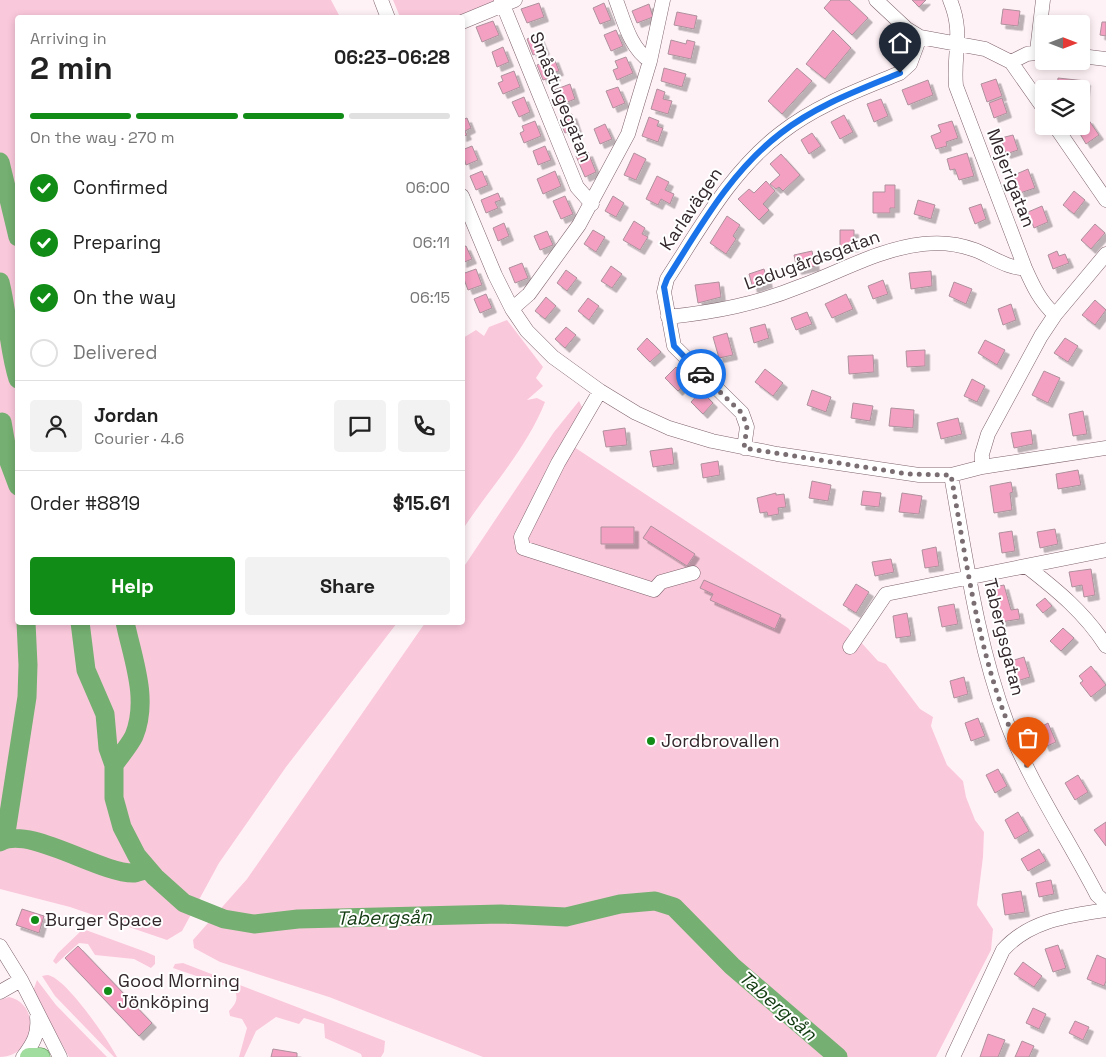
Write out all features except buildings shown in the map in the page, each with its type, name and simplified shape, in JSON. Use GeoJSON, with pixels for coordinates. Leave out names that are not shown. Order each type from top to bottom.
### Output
{"type":"FeatureCollection","features":[{"type":"Feature","properties":{"kind":"main road"},"geometry":{"type":"LineString","coordinates":[[29,1057],[41,1057]]}},
{"type":"Feature","properties":{"kind":"street"},"geometry":{"type":"LineString","coordinates":[[381,0],[387,15]]}},
{"type":"Feature","properties":{"kind":"street"},"geometry":{"type":"LineString","coordinates":[[616,0],[635,46],[642,56],[650,61]]}},
{"type":"Feature","properties":{"kind":"street"},"geometry":{"type":"LineString","coordinates":[[512,309],[529,294],[553,263],[592,204],[628,134],[650,61],[664,0]]}},
{"type":"Feature","properties":{"kind":"street"},"geometry":{"type":"LineString","coordinates":[[876,0],[907,30],[920,38],[985,49],[1011,62],[1035,96]]}},
{"type":"Feature","properties":{"kind":"street","name":"Mejerigatan"},"geometry":{"type":"LineString","coordinates":[[950,0],[957,20],[956,86],[1035,292],[1055,315]]}},
{"type":"Feature","properties":{"kind":"street"},"geometry":{"type":"LineString","coordinates":[[1042,15],[1043,0]]}},
{"type":"Feature","properties":{"kind":"street"},"geometry":{"type":"LineString","coordinates":[[465,21],[506,2]]}},
{"type":"Feature","properties":{"kind":"street","name":"Småstugegatan"},"geometry":{"type":"LineString","coordinates":[[506,2],[577,187],[592,204]]}},
{"type":"Feature","properties":{"kind":"street","name":"Karlavägen"},"geometry":{"type":"LineString","coordinates":[[744,448],[747,426],[742,413],[674,346],[664,292],[667,279],[722,194],[738,173],[782,132],[808,115],[846,95],[900,73],[910,64],[920,38]]}},
{"type":"Feature","properties":{"kind":"street"},"geometry":{"type":"LineString","coordinates":[[1011,62],[1027,54],[1035,53]]}},
{"type":"Feature","properties":{"kind":"street"},"geometry":{"type":"LineString","coordinates":[[1090,57],[1106,59]]}},
{"type":"Feature","properties":{"kind":"street"},"geometry":{"type":"LineString","coordinates":[[1062,135],[1106,200]]}},
{"type":"Feature","properties":{"kind":"street"},"geometry":{"type":"LineString","coordinates":[[465,203],[512,309],[527,331],[544,350],[600,391],[636,413],[669,428],[744,448],[908,474],[951,475],[982,467],[1007,465],[1106,448]]}},
{"type":"Feature","properties":{"kind":"street","name":"Ladugårdsgatan"},"geometry":{"type":"LineString","coordinates":[[668,317],[713,313],[759,301],[801,286],[873,255],[923,244],[956,245],[974,250],[1008,265],[1025,268]]}},
{"type":"Feature","properties":{"kind":"street"},"geometry":{"type":"LineString","coordinates":[[982,467],[982,454],[988,434],[1055,315],[1106,254]]}},
{"type":"Feature","properties":{"kind":"street"},"geometry":{"type":"LineString","coordinates":[[600,391],[558,463],[521,537],[523,548],[654,590],[662,582],[693,573]]}},
{"type":"Feature","properties":{"kind":"street","name":"Tabergsgatan"},"geometry":{"type":"LineString","coordinates":[[951,475],[982,643],[992,681],[1008,725],[1032,776],[1097,895],[1106,903]]}},
{"type":"Feature","properties":{"kind":"street"},"geometry":{"type":"LineString","coordinates":[[850,647],[886,594],[1106,550]]}},
{"type":"Feature","properties":{"kind":"street"},"geometry":{"type":"LineString","coordinates":[[1026,566],[1071,603],[1087,619],[1106,646]]}},
{"type":"Feature","properties":{"kind":"street"},"geometry":{"type":"LineString","coordinates":[[953,1057],[1003,950],[1013,939],[1028,928],[1043,922],[1106,910]]}},
{"type":"Feature","properties":{"kind":"street"},"geometry":{"type":"LineString","coordinates":[[0,946],[21,980],[60,1057]]}},
{"type":"Feature","properties":{"kind":"street"},"geometry":{"type":"LineString","coordinates":[[0,992],[21,980]]}},
{"type":"Feature","properties":{"kind":"street"},"geometry":{"type":"LineString","coordinates":[[23,1057],[37,1033],[36,1012]]}},
{"type":"Feature","properties":{"kind":"shaded area"},"geometry":{"type":"Polygon","coordinates":[[[0,0],[331,0],[339,15],[15,15],[15,625],[395,625],[286,767],[219,863],[182,931],[167,940],[70,907],[0,889],[0,0]]]}},
{"type":"Feature","properties":{"kind":"shaded area"},"geometry":{"type":"Polygon","coordinates":[[[393,0],[503,0],[465,16],[399,15],[393,0]]]}},
{"type":"Feature","properties":{"kind":"shaded area"},"geometry":{"type":"Polygon","coordinates":[[[507,320],[543,367],[536,378],[543,386],[527,400],[537,398],[545,402],[518,452],[465,526],[465,337],[476,330],[484,336],[489,327],[507,320]]]}},
{"type":"Feature","properties":{"kind":"shaded area"},"geometry":{"type":"Polygon","coordinates":[[[579,401],[584,411],[565,441],[848,628],[878,661],[886,664],[920,709],[933,717],[931,726],[947,765],[963,781],[966,797],[975,820],[984,832],[977,905],[993,929],[991,950],[936,1057],[483,1057],[329,997],[220,962],[194,948],[193,940],[247,879],[424,625],[465,625],[465,565],[554,432],[579,401]]]}},
{"type":"Feature","properties":{"kind":"shaded area"},"geometry":{"type":"Polygon","coordinates":[[[83,929],[155,956],[155,964],[151,968],[134,959],[95,955],[88,944],[79,943],[56,964],[53,961],[58,953],[83,929]]]}},
{"type":"Feature","properties":{"kind":"shaded area"},"geometry":{"type":"Polygon","coordinates":[[[183,963],[385,1041],[384,1052],[381,1057],[362,1057],[361,1054],[325,1038],[324,1024],[304,1018],[299,1024],[276,1017],[256,1031],[244,1057],[239,1057],[247,1028],[242,1019],[230,1016],[229,1011],[235,1003],[236,992],[234,989],[173,968],[175,964],[183,963]]]}},
{"type":"Feature","properties":{"kind":"shaded area"},"geometry":{"type":"Polygon","coordinates":[[[47,975],[55,978],[75,997],[96,1024],[117,1057],[114,1057],[55,996],[42,976],[47,975]]]}},
{"type":"Feature","properties":{"kind":"shaded area"},"geometry":{"type":"Polygon","coordinates":[[[37,980],[56,1005],[107,1057],[69,1057],[33,991],[37,980]]]}},
{"type":"Feature","properties":{"kind":"shaded area"},"geometry":{"type":"Polygon","coordinates":[[[9,997],[20,1002],[27,1010],[30,1030],[27,1040],[21,1049],[12,1055],[0,1057],[0,1000],[9,997]]]}},
{"type":"Feature","properties":{"kind":"waterway"},"geometry":{"type":"LineString","coordinates":[[0,162],[15,224]]}},
{"type":"Feature","properties":{"kind":"waterway","name":"Tabergsån"},"geometry":{"type":"LineString","coordinates":[[0,282],[15,367]]}},
{"type":"Feature","properties":{"kind":"waterway"},"geometry":{"type":"LineString","coordinates":[[2,422],[9,462],[15,478]]}},
{"type":"Feature","properties":{"kind":"waterway"},"geometry":{"type":"LineString","coordinates":[[5,839],[27,697],[26,625]]}},
{"type":"Feature","properties":{"kind":"waterway","name":"Tabergsån"},"geometry":{"type":"LineString","coordinates":[[80,625],[86,670],[105,714],[108,748],[114,765],[114,798],[122,827],[137,856],[155,877],[184,903],[224,919],[254,924],[298,919],[501,914],[566,917],[620,904],[655,901],[674,907],[732,966],[838,1057]]}},
{"type":"Feature","properties":{"kind":"waterway"},"geometry":{"type":"LineString","coordinates":[[114,765],[134,736],[140,708],[138,679],[126,625]]}},
{"type":"Feature","properties":{"kind":"waterway"},"geometry":{"type":"LineString","coordinates":[[0,842],[12,838],[45,844],[119,871],[136,873],[148,869]]}},
{"type":"Feature","properties":{"kind":"way so far"},"geometry":{"type":"LineString","coordinates":[[701,374],[742,413],[747,426],[744,448],[908,474],[951,475],[982,643],[992,681],[1008,725],[1028,768]]}},
{"type":"Feature","properties":{"kind":"place","name":"Jordbrovallen"},"geometry":{"type":"Point","coordinates":[651,741]}},
{"type":"Feature","properties":{"kind":"place","name":"Burger Space"},"geometry":{"type":"Point","coordinates":[35,920]}},
{"type":"Feature","properties":{"kind":"place","name":"Good Morning Jönköping"},"geometry":{"type":"Point","coordinates":[108,991]}},
{"type":"Feature","properties":{"kind":"route"},"geometry":{"type":"LineString","coordinates":[[701,374],[674,346],[664,287],[667,279],[722,194],[738,173],[782,132],[823,106],[900,73]]}}]}
